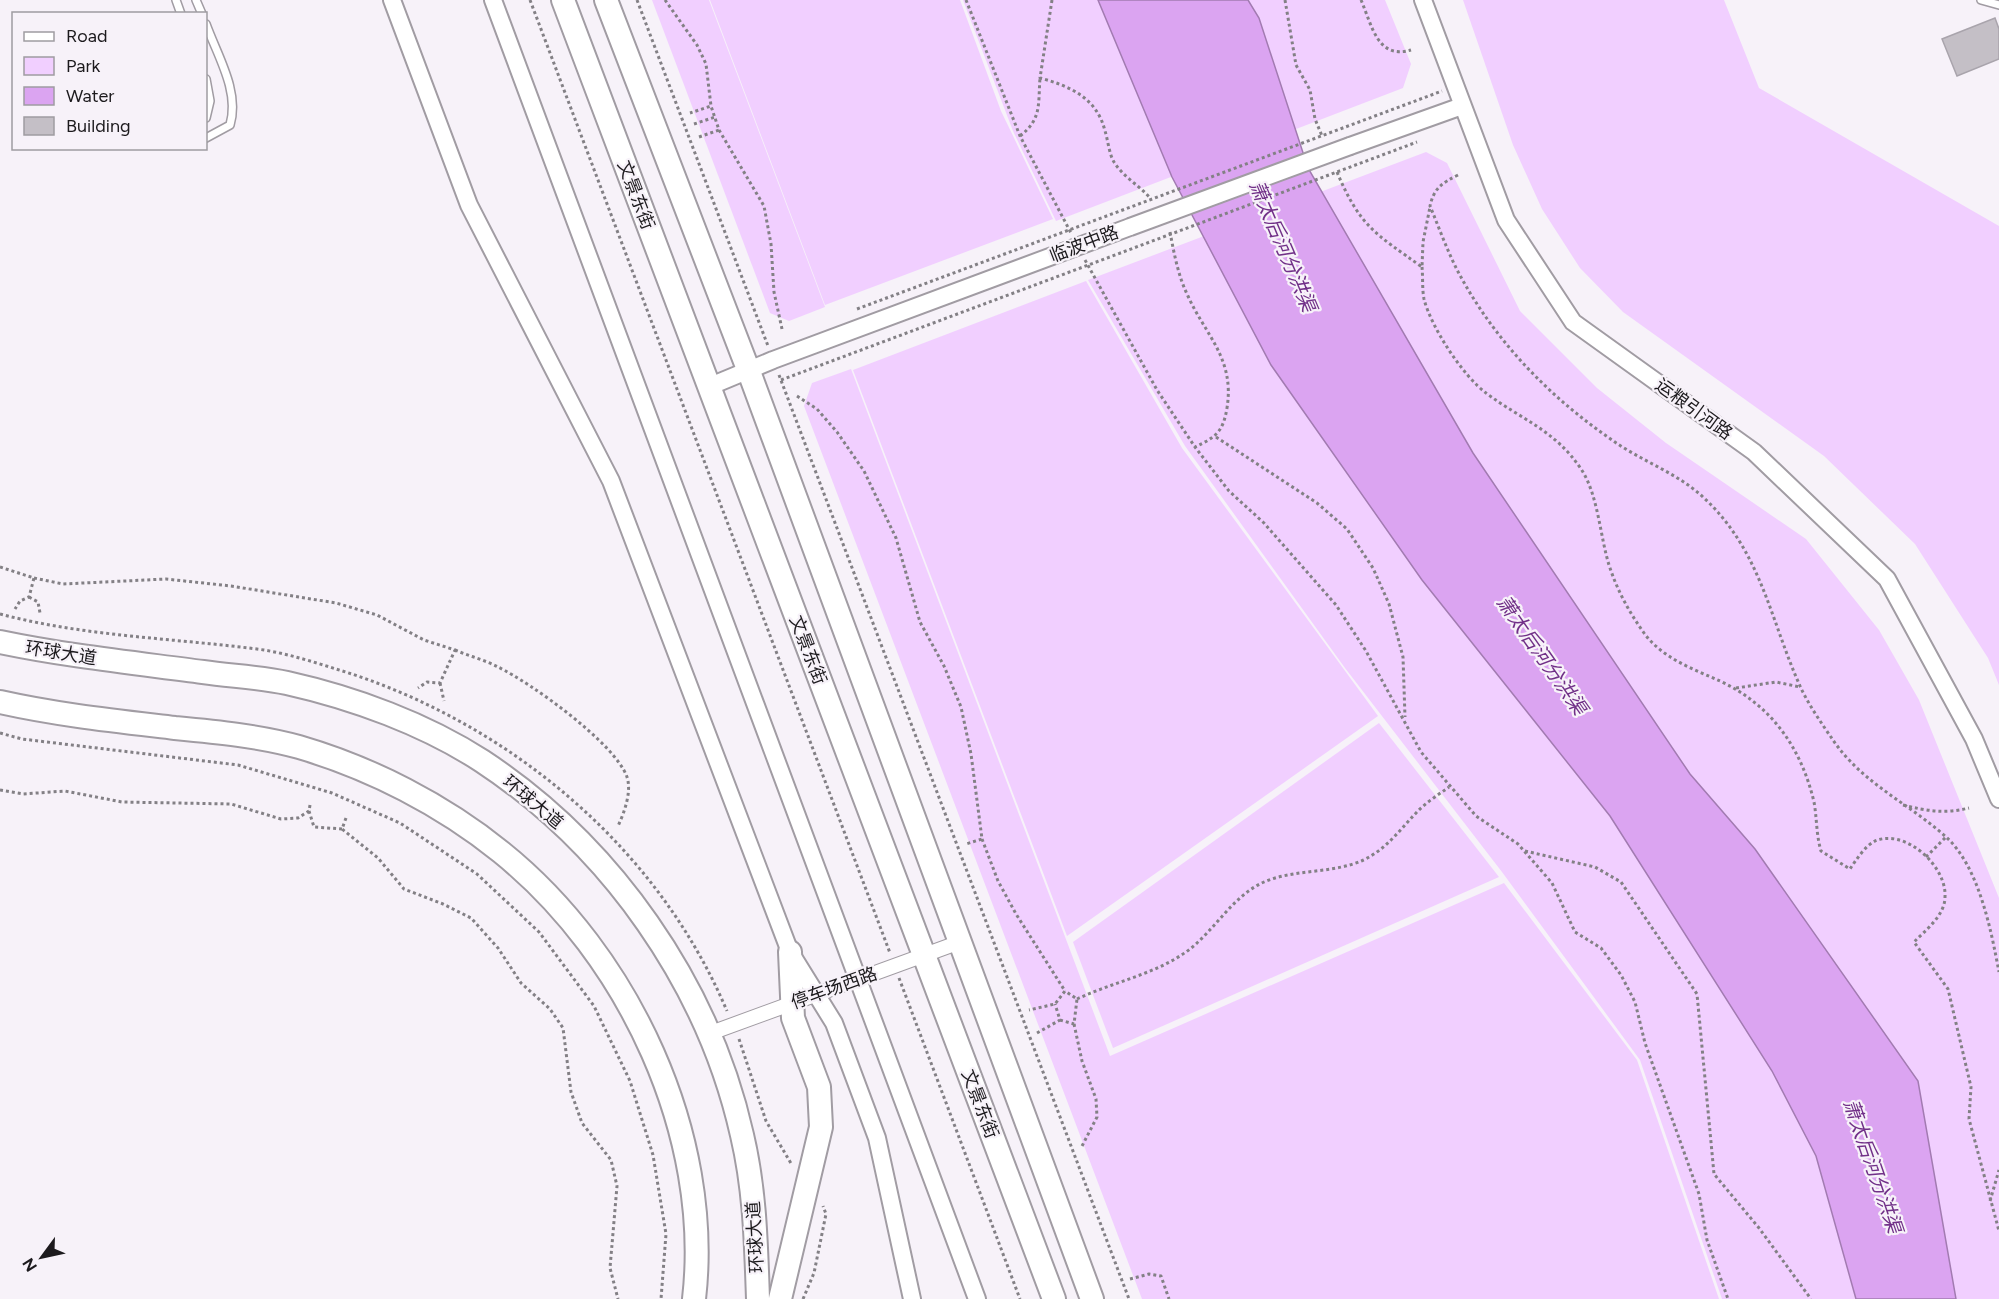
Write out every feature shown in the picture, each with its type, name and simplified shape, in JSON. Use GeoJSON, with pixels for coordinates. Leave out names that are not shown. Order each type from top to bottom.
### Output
{"type":"FeatureCollection","features":[{"type":"Feature","properties":{"kind":"main road","name":"文景东街"},"geometry":{"type":"LineString","coordinates":[[563,0],[1054,1299]]}},
{"type":"Feature","properties":{"kind":"main road","name":"文景东街"},"geometry":{"type":"LineString","coordinates":[[606,0],[748,369],[1092,1299]]}},
{"type":"Feature","properties":{"kind":"main road","name":"环球大道"},"geometry":{"type":"LineString","coordinates":[[0,642],[70,655],[286,683],[405,722],[481,760],[552,814],[608,871],[660,941],[708,1034],[730,1091],[750,1173],[756,1217],[758,1299]]}},
{"type":"Feature","properties":{"kind":"main road"},"geometry":{"type":"LineString","coordinates":[[0,702],[64,715],[249,736],[306,749],[336,759],[412,794],[474,831],[502,853],[546,894],[578,930],[618,989],[652,1053],[678,1123],[693,1198],[697,1234],[694,1299]]}},
{"type":"Feature","properties":{"kind":"main road"},"geometry":{"type":"LineString","coordinates":[[780,1299],[821,1127],[819,1087],[793,1018],[790,952]]}},
{"type":"Feature","properties":{"kind":"street"},"geometry":{"type":"LineString","coordinates":[[392,0],[469,205],[611,481],[790,952],[834,1023],[877,1138],[903,1249],[912,1299]]}},
{"type":"Feature","properties":{"kind":"street"},"geometry":{"type":"LineString","coordinates":[[493,0],[977,1299]]}},
{"type":"Feature","properties":{"kind":"street","name":"运粮引河路"},"geometry":{"type":"LineString","coordinates":[[1423,0],[1506,220],[1573,322],[1754,452],[1887,579],[1974,739],[1999,800]]}},
{"type":"Feature","properties":{"kind":"street","name":"临波中路"},"geometry":{"type":"LineString","coordinates":[[708,387],[748,369],[1130,226],[1462,106]]}},
{"type":"Feature","properties":{"kind":"street","name":"停车场西路"},"geometry":{"type":"LineString","coordinates":[[708,1034],[960,942]]}},
{"type":"Feature","properties":{"kind":"lane"},"geometry":{"type":"LineString","coordinates":[[1981,0],[1999,5]]}},
{"type":"Feature","properties":{"kind":"lane"},"geometry":{"type":"LineString","coordinates":[[207,27],[232,94],[234,111],[230,125],[207,137]]}},
{"type":"Feature","properties":{"kind":"lane"},"geometry":{"type":"LineString","coordinates":[[207,84],[210,101],[207,114]]}},
{"type":"Feature","properties":{"kind":"path"},"geometry":{"type":"LineString","coordinates":[[530,0],[1020,1299]]}},
{"type":"Feature","properties":{"kind":"path"},"geometry":{"type":"LineString","coordinates":[[637,0],[1129,1299]]}},
{"type":"Feature","properties":{"kind":"path"},"geometry":{"type":"LineString","coordinates":[[665,0],[697,45],[706,64],[711,106],[719,130],[764,206],[771,244],[774,292],[782,329]]}},
{"type":"Feature","properties":{"kind":"path"},"geometry":{"type":"LineString","coordinates":[[966,0],[1020,136],[1087,265],[1156,390],[1229,491],[1264,523],[1336,605],[1366,651],[1421,752],[1476,816],[1524,850],[1552,883],[1575,932],[1602,948],[1621,975],[1635,1002],[1645,1043],[1699,1194],[1707,1240],[1728,1299]]}},
{"type":"Feature","properties":{"kind":"path"},"geometry":{"type":"LineString","coordinates":[[1361,0],[1381,44],[1388,51],[1398,53],[1411,50]]}},
{"type":"Feature","properties":{"kind":"path"},"geometry":{"type":"LineString","coordinates":[[1020,136],[1033,126],[1038,116],[1040,78]]}},
{"type":"Feature","properties":{"kind":"path","name":"临波中路"},"geometry":{"type":"LineString","coordinates":[[852,311],[1454,86]]}},
{"type":"Feature","properties":{"kind":"path"},"geometry":{"type":"LineString","coordinates":[[690,113],[711,106]]}},
{"type":"Feature","properties":{"kind":"path"},"geometry":{"type":"LineString","coordinates":[[694,124],[715,117]]}},
{"type":"Feature","properties":{"kind":"path"},"geometry":{"type":"LineString","coordinates":[[699,137],[719,130]]}},
{"type":"Feature","properties":{"kind":"path","name":"临波中路"},"geometry":{"type":"LineString","coordinates":[[781,380],[1417,142]]}},
{"type":"Feature","properties":{"kind":"path"},"geometry":{"type":"LineString","coordinates":[[1458,175],[1441,184],[1432,194],[1430,206],[1461,279],[1506,344],[1554,396],[1613,441],[1704,498],[1732,531],[1759,575],[1800,687],[1835,743],[1875,786],[1946,837],[1965,859],[1990,926],[1999,972]]}},
{"type":"Feature","properties":{"kind":"path"},"geometry":{"type":"LineString","coordinates":[[1422,267],[1424,299],[1436,327],[1458,362],[1484,392],[1554,436],[1582,470],[1596,510],[1608,564],[1622,599],[1646,636],[1670,658],[1755,700],[1796,750],[1814,805],[1817,837],[1821,851],[1850,868],[1874,842],[1890,838],[1905,841],[1926,856],[1942,879],[1946,897],[1942,908],[1914,942],[1948,988],[1971,1087],[1969,1119],[1999,1231]]}},
{"type":"Feature","properties":{"kind":"path"},"geometry":{"type":"LineString","coordinates":[[767,343],[776,340]]}},
{"type":"Feature","properties":{"kind":"path"},"geometry":{"type":"LineString","coordinates":[[797,396],[817,409],[837,432],[864,471],[896,538],[920,622],[944,666],[961,707],[971,754],[982,838],[998,881],[1016,915],[1065,991],[1077,999]]}},
{"type":"Feature","properties":{"kind":"path"},"geometry":{"type":"LineString","coordinates":[[1216,437],[1317,503],[1347,529],[1373,568],[1389,604],[1403,657],[1405,719]]}},
{"type":"Feature","properties":{"kind":"path"},"geometry":{"type":"LineString","coordinates":[[0,567],[63,584],[166,579],[231,586],[336,603],[376,615],[424,640],[497,666],[534,687],[604,744],[627,778],[626,809],[618,826]]}},
{"type":"Feature","properties":{"kind":"path"},"geometry":{"type":"LineString","coordinates":[[29,597],[34,578]]}},
{"type":"Feature","properties":{"kind":"path"},"geometry":{"type":"LineString","coordinates":[[15,609],[20,601],[29,597]]}},
{"type":"Feature","properties":{"kind":"path"},"geometry":{"type":"LineString","coordinates":[[29,597],[38,602],[40,613]]}},
{"type":"Feature","properties":{"kind":"path"},"geometry":{"type":"LineString","coordinates":[[444,701],[440,683],[455,650]]}},
{"type":"Feature","properties":{"kind":"path"},"geometry":{"type":"LineString","coordinates":[[418,688],[427,682],[440,683]]}},
{"type":"Feature","properties":{"kind":"path"},"geometry":{"type":"LineString","coordinates":[[1734,688],[1776,682],[1800,687]]}},
{"type":"Feature","properties":{"kind":"path"},"geometry":{"type":"LineString","coordinates":[[0,734],[34,741],[238,765],[332,793],[400,823],[477,874],[539,932],[594,1006],[630,1081],[653,1155],[666,1234],[661,1299]]}},
{"type":"Feature","properties":{"kind":"path"},"geometry":{"type":"LineString","coordinates":[[1077,999],[1170,962],[1188,950],[1244,896],[1263,883],[1281,876],[1328,870],[1373,855],[1400,833],[1417,811],[1449,787]]}},
{"type":"Feature","properties":{"kind":"path"},"geometry":{"type":"LineString","coordinates":[[0,790],[23,794],[65,791],[122,802],[231,804],[281,819],[298,818],[309,811]]}},
{"type":"Feature","properties":{"kind":"path"},"geometry":{"type":"LineString","coordinates":[[1901,804],[1932,812],[1950,813],[1969,808]]}},
{"type":"Feature","properties":{"kind":"path"},"geometry":{"type":"LineString","coordinates":[[310,805],[309,811],[314,827],[342,829],[378,858],[404,889],[471,918],[498,948],[521,983],[550,1009],[563,1028],[572,1092],[582,1124],[611,1160],[617,1186],[610,1268],[618,1299]]}},
{"type":"Feature","properties":{"kind":"path"},"geometry":{"type":"LineString","coordinates":[[342,829],[346,818]]}},
{"type":"Feature","properties":{"kind":"path"},"geometry":{"type":"LineString","coordinates":[[1926,856],[1946,837]]}},
{"type":"Feature","properties":{"kind":"path"},"geometry":{"type":"LineString","coordinates":[[966,844],[982,838]]}},
{"type":"Feature","properties":{"kind":"path"},"geometry":{"type":"LineString","coordinates":[[1524,850],[1594,867],[1621,882],[1697,994],[1714,1174],[1759,1228],[1811,1299]]}},
{"type":"Feature","properties":{"kind":"path"},"geometry":{"type":"LineString","coordinates":[[1029,1010],[1055,1004],[1065,991]]}},
{"type":"Feature","properties":{"kind":"path"},"geometry":{"type":"LineString","coordinates":[[1077,999],[1074,1024],[1082,1061],[1096,1098],[1097,1117],[1081,1148]]}},
{"type":"Feature","properties":{"kind":"path"},"geometry":{"type":"LineString","coordinates":[[1055,1004],[1060,1020]]}},
{"type":"Feature","properties":{"kind":"path"},"geometry":{"type":"LineString","coordinates":[[1038,1033],[1060,1020],[1074,1024]]}},
{"type":"Feature","properties":{"kind":"path"},"geometry":{"type":"LineString","coordinates":[[1990,1203],[1999,1170]]}},
{"type":"Feature","properties":{"kind":"path"},"geometry":{"type":"LineString","coordinates":[[1130,1279],[1149,1274],[1161,1276],[1169,1299]]}},
{"type":"Feature","properties":{"kind":"green space"},"geometry":{"type":"Polygon","coordinates":[[[652,0],[709,0],[825,307],[789,321],[770,313],[652,0]]]}},
{"type":"Feature","properties":{"kind":"green space"},"geometry":{"type":"Polygon","coordinates":[[[710,0],[960,0],[1001,111],[1053,219],[825,305],[710,0]]]}},
{"type":"Feature","properties":{"kind":"green space"},"geometry":{"type":"Polygon","coordinates":[[[963,0],[1385,0],[1411,64],[1403,88],[1056,221],[1013,131],[963,0]]]}},
{"type":"Feature","properties":{"kind":"green space"},"geometry":{"type":"Polygon","coordinates":[[[1463,0],[1724,0],[1759,88],[1999,226],[1999,685],[1988,658],[1915,544],[1824,456],[1623,312],[1580,268],[1542,209],[1513,145],[1463,0]]]}},
{"type":"Feature","properties":{"kind":"green space"},"geometry":{"type":"Polygon","coordinates":[[[1426,152],[1447,163],[1520,311],[1597,388],[1666,443],[1806,539],[1879,630],[1919,700],[1999,898],[1999,1299],[1722,1299],[1640,1060],[1502,872],[1345,668],[1185,446],[1088,280],[1426,152]]]}},
{"type":"Feature","properties":{"kind":"green space"},"geometry":{"type":"Polygon","coordinates":[[[1086,281],[1182,448],[1378,716],[1067,936],[853,370],[1086,281]]]}},
{"type":"Feature","properties":{"kind":"green space"},"geometry":{"type":"Polygon","coordinates":[[[851,369],[1110,1056],[1504,883],[1637,1060],[1719,1299],[1142,1299],[804,406],[812,383],[851,369]]]}},
{"type":"Feature","properties":{"kind":"green space"},"geometry":{"type":"Polygon","coordinates":[[[1379,723],[1499,877],[1113,1048],[1073,942],[1379,723]]]}},
{"type":"Feature","properties":{"kind":"water","name":"萧太后河分洪渠"},"geometry":{"type":"Polygon","coordinates":[[[1098,0],[1248,0],[1259,18],[1308,168],[1473,453],[1690,774],[1755,849],[1918,1081],[1956,1299],[1856,1299],[1816,1156],[1772,1071],[1610,816],[1422,580],[1271,365],[1172,177],[1098,0]]]}},
{"type":"Feature","properties":{"kind":"building"},"geometry":{"type":"Polygon","coordinates":[[[1995,18],[1999,29],[1999,59],[1957,76],[1942,39],[1995,18]]]}}]}
